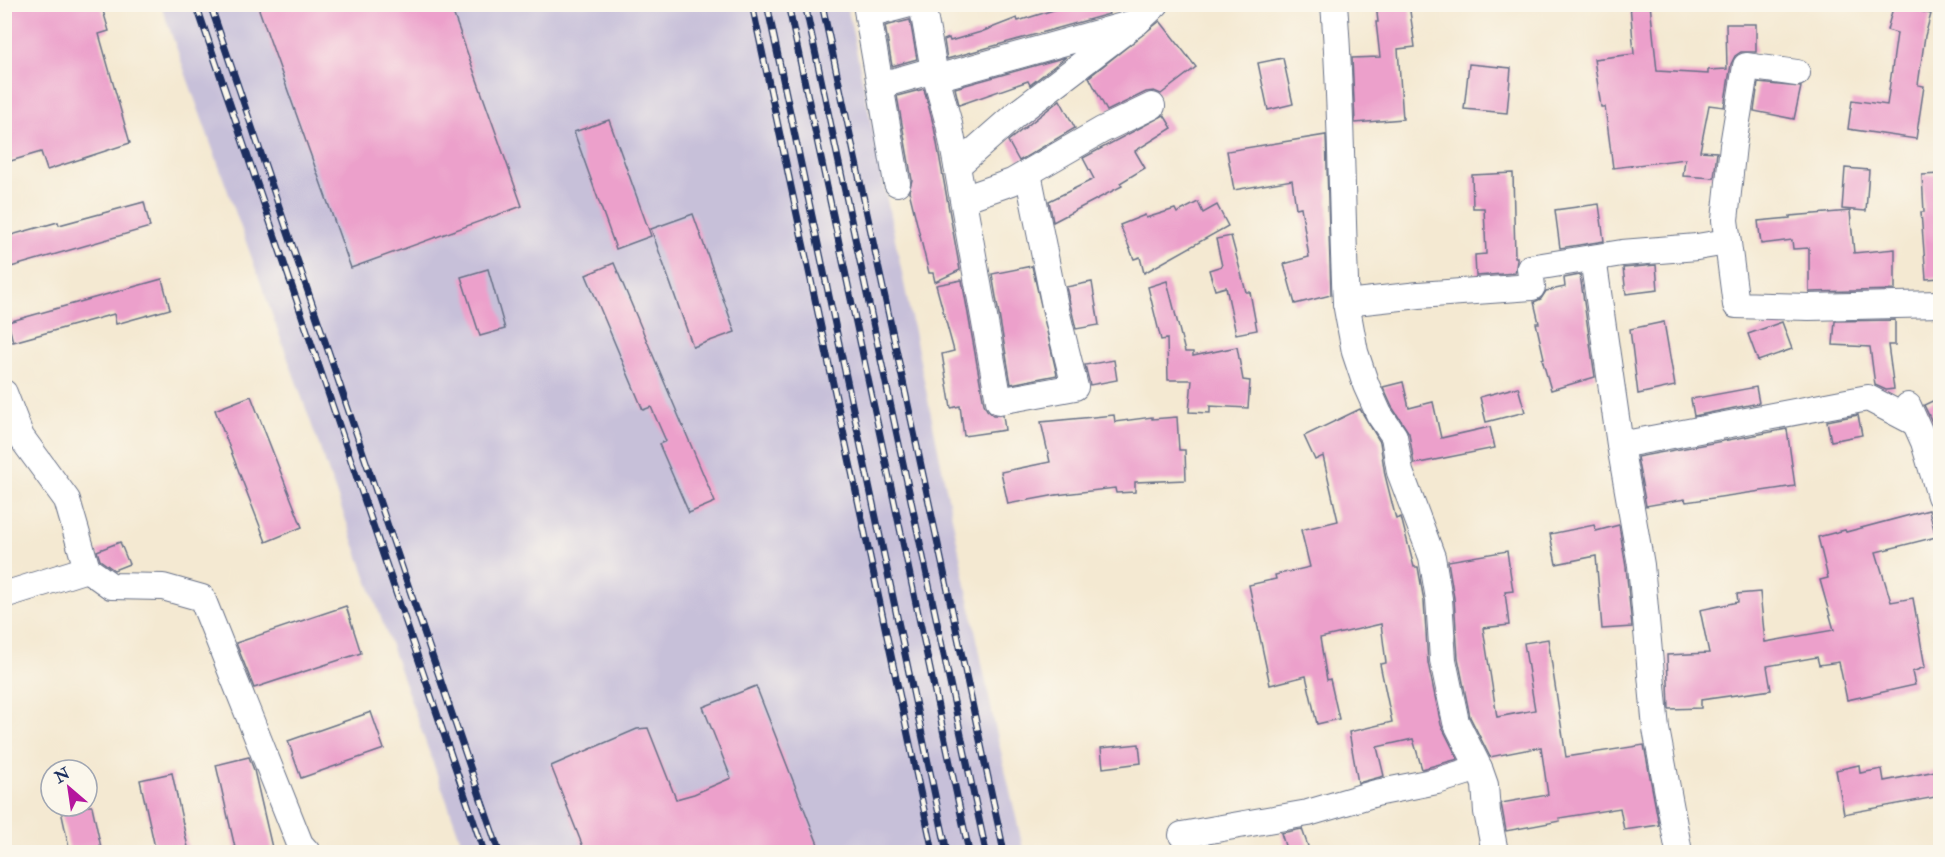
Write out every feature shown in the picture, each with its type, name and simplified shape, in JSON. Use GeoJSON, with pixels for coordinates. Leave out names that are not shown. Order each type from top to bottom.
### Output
{"type":"FeatureCollection","features":[{"type":"Feature","properties":{"kind":"street"},"geometry":{"type":"LineString","coordinates":[[897,183],[867,10],[910,4]]}},
{"type":"Feature","properties":{"kind":"street"},"geometry":{"type":"LineString","coordinates":[[922,4],[935,74],[957,166],[999,401],[1075,387],[1055,306],[1028,173]]}},
{"type":"Feature","properties":{"kind":"street"},"geometry":{"type":"LineString","coordinates":[[957,166],[1015,115],[1137,22],[1156,4]]}},
{"type":"Feature","properties":{"kind":"street"},"geometry":{"type":"LineString","coordinates":[[1334,4],[1342,130],[1341,172],[1347,303],[1355,352],[1366,386],[1379,414],[1394,436],[1400,472],[1432,557],[1439,599],[1443,660],[1456,722],[1485,785],[1486,812],[1495,852]]}},
{"type":"Feature","properties":{"kind":"street"},"geometry":{"type":"LineString","coordinates":[[881,85],[935,74],[1137,22]]}},
{"type":"Feature","properties":{"kind":"street"},"geometry":{"type":"LineString","coordinates":[[1797,73],[1746,66],[1733,145],[1725,220],[1736,304],[1809,307],[1941,303]]}},
{"type":"Feature","properties":{"kind":"street"},"geometry":{"type":"LineString","coordinates":[[963,199],[1012,182],[1102,130],[1152,106]]}},
{"type":"Feature","properties":{"kind":"street"},"geometry":{"type":"LineString","coordinates":[[1347,303],[1532,287],[1530,268],[1727,242]]}},
{"type":"Feature","properties":{"kind":"street"},"geometry":{"type":"LineString","coordinates":[[1593,258],[1620,445],[1641,565],[1656,729],[1679,852]]}},
{"type":"Feature","properties":{"kind":"street"},"geometry":{"type":"LineString","coordinates":[[4,393],[21,437],[67,500],[87,569],[111,586],[163,587],[202,598],[300,844],[307,852]]}},
{"type":"Feature","properties":{"kind":"street"},"geometry":{"type":"LineString","coordinates":[[1905,398],[1924,442],[1941,496]]}},
{"type":"Feature","properties":{"kind":"street"},"geometry":{"type":"LineString","coordinates":[[1620,445],[1868,399],[1914,422]]}},
{"type":"Feature","properties":{"kind":"street"},"geometry":{"type":"LineString","coordinates":[[4,595],[87,569]]}},
{"type":"Feature","properties":{"kind":"street"},"geometry":{"type":"LineString","coordinates":[[1182,835],[1308,813],[1376,793],[1437,781],[1479,768]]}},
{"type":"Feature","properties":{"kind":"shaded area"},"geometry":{"type":"Polygon","coordinates":[[[161,5],[847,5],[993,717],[1024,852],[465,852],[161,5]]]}},
{"type":"Feature","properties":{"kind":"building"},"geometry":{"type":"Polygon","coordinates":[[[8,4],[101,4],[109,31],[99,34],[130,143],[47,170],[41,152],[4,163],[4,14],[11,13],[8,4]]]}},
{"type":"Feature","properties":{"kind":"building"},"geometry":{"type":"Polygon","coordinates":[[[257,4],[450,4],[522,206],[351,268],[257,4]]]}},
{"type":"Feature","properties":{"kind":"building"},"geometry":{"type":"Polygon","coordinates":[[[1059,4],[1106,4],[1109,14],[947,59],[944,40],[949,38],[950,41],[1017,18],[1018,21],[1060,8],[1059,4]]]}},
{"type":"Feature","properties":{"kind":"building"},"geometry":{"type":"Polygon","coordinates":[[[1376,4],[1409,4],[1415,47],[1398,49],[1403,119],[1355,123],[1352,58],[1380,57],[1376,4]]]}},
{"type":"Feature","properties":{"kind":"building"},"geometry":{"type":"Polygon","coordinates":[[[1630,4],[1650,4],[1657,71],[1708,74],[1708,70],[1727,69],[1726,24],[1756,24],[1756,52],[1741,52],[1735,56],[1731,64],[1724,107],[1709,105],[1700,151],[1717,152],[1714,178],[1683,176],[1685,159],[1613,168],[1605,107],[1601,107],[1594,59],[1634,54],[1630,4]]]}},
{"type":"Feature","properties":{"kind":"building"},"geometry":{"type":"Polygon","coordinates":[[[1894,4],[1931,14],[1925,36],[1918,85],[1924,86],[1916,139],[1848,129],[1852,100],[1887,105],[1897,33],[1887,30],[1894,4]]]}},
{"type":"Feature","properties":{"kind":"building"},"geometry":{"type":"Polygon","coordinates":[[[910,20],[917,59],[892,66],[885,26],[910,20]]]}},
{"type":"Feature","properties":{"kind":"building"},"geometry":{"type":"Polygon","coordinates":[[[1160,21],[1196,67],[1161,94],[1154,91],[1146,92],[1107,111],[1089,77],[1160,21]]]}},
{"type":"Feature","properties":{"kind":"building"},"geometry":{"type":"Polygon","coordinates":[[[1066,57],[1030,85],[1028,81],[959,105],[955,88],[1066,57]]]}},
{"type":"Feature","properties":{"kind":"building"},"geometry":{"type":"Polygon","coordinates":[[[1283,58],[1293,104],[1268,110],[1258,63],[1283,58]]]}},
{"type":"Feature","properties":{"kind":"building"},"geometry":{"type":"Polygon","coordinates":[[[1469,64],[1511,68],[1507,113],[1464,109],[1469,64]]]}},
{"type":"Feature","properties":{"kind":"building"},"geometry":{"type":"Polygon","coordinates":[[[1758,83],[1801,87],[1794,119],[1754,111],[1758,83]]]}},
{"type":"Feature","properties":{"kind":"building"},"geometry":{"type":"Polygon","coordinates":[[[924,89],[934,127],[960,270],[935,282],[933,273],[929,273],[909,191],[912,180],[897,96],[924,89]]]}},
{"type":"Feature","properties":{"kind":"building"},"geometry":{"type":"Polygon","coordinates":[[[1060,100],[1075,128],[1019,161],[1008,141],[1060,100]]]}},
{"type":"Feature","properties":{"kind":"building"},"geometry":{"type":"Polygon","coordinates":[[[1164,115],[1172,128],[1135,151],[1145,168],[1120,183],[1122,186],[1053,222],[1049,201],[1094,179],[1083,158],[1164,115]]]}},
{"type":"Feature","properties":{"kind":"building"},"geometry":{"type":"Polygon","coordinates":[[[609,120],[651,236],[616,249],[574,132],[609,120]]]}},
{"type":"Feature","properties":{"kind":"building"},"geometry":{"type":"Polygon","coordinates":[[[1326,135],[1331,295],[1295,304],[1284,264],[1309,257],[1301,207],[1296,208],[1292,180],[1234,190],[1227,151],[1326,135]]]}},
{"type":"Feature","properties":{"kind":"building"},"geometry":{"type":"Polygon","coordinates":[[[1845,168],[1869,170],[1866,211],[1842,209],[1845,168]]]}},
{"type":"Feature","properties":{"kind":"building"},"geometry":{"type":"Polygon","coordinates":[[[1513,173],[1515,257],[1517,257],[1515,273],[1476,276],[1475,255],[1486,254],[1484,208],[1473,208],[1472,175],[1513,173]]]}},
{"type":"Feature","properties":{"kind":"building"},"geometry":{"type":"Polygon","coordinates":[[[1941,174],[1941,278],[1926,279],[1921,212],[1924,212],[1922,175],[1941,174]]]}},
{"type":"Feature","properties":{"kind":"building"},"geometry":{"type":"Polygon","coordinates":[[[144,202],[150,227],[4,269],[4,237],[144,202]]]}},
{"type":"Feature","properties":{"kind":"building"},"geometry":{"type":"Polygon","coordinates":[[[1198,202],[1203,213],[1217,205],[1228,226],[1144,273],[1140,257],[1134,259],[1120,225],[1145,215],[1146,218],[1175,209],[1177,213],[1198,202]]]}},
{"type":"Feature","properties":{"kind":"building"},"geometry":{"type":"Polygon","coordinates":[[[1599,204],[1604,241],[1560,248],[1555,210],[1599,204]]]}},
{"type":"Feature","properties":{"kind":"building"},"geometry":{"type":"Polygon","coordinates":[[[1850,211],[1854,253],[1895,249],[1895,290],[1809,292],[1809,248],[1793,249],[1792,240],[1761,244],[1758,221],[1850,211]]]}},
{"type":"Feature","properties":{"kind":"building"},"geometry":{"type":"Polygon","coordinates":[[[693,214],[735,332],[693,347],[651,229],[693,214]]]}},
{"type":"Feature","properties":{"kind":"building"},"geometry":{"type":"Polygon","coordinates":[[[1231,236],[1246,292],[1250,292],[1257,330],[1236,334],[1226,287],[1215,290],[1209,270],[1222,266],[1216,239],[1231,236]]]}},
{"type":"Feature","properties":{"kind":"building"},"geometry":{"type":"Polygon","coordinates":[[[614,263],[715,502],[689,513],[659,444],[666,441],[651,407],[643,410],[586,275],[614,263]]]}},
{"type":"Feature","properties":{"kind":"building"},"geometry":{"type":"Polygon","coordinates":[[[1656,265],[1658,290],[1626,294],[1623,268],[1656,265]]]}},
{"type":"Feature","properties":{"kind":"building"},"geometry":{"type":"Polygon","coordinates":[[[1032,266],[1057,375],[1011,384],[992,274],[1032,266]]]}},
{"type":"Feature","properties":{"kind":"building"},"geometry":{"type":"Polygon","coordinates":[[[488,269],[505,329],[480,336],[461,277],[488,269]]]}},
{"type":"Feature","properties":{"kind":"building"},"geometry":{"type":"Polygon","coordinates":[[[1580,275],[1595,377],[1551,390],[1542,359],[1544,358],[1534,302],[1541,299],[1546,291],[1565,287],[1564,278],[1580,275]]]}},
{"type":"Feature","properties":{"kind":"building"},"geometry":{"type":"Polygon","coordinates":[[[162,279],[170,309],[116,324],[114,314],[13,342],[8,322],[162,279]]]}},
{"type":"Feature","properties":{"kind":"building"},"geometry":{"type":"Polygon","coordinates":[[[962,280],[984,404],[993,415],[1003,415],[1005,430],[964,436],[960,406],[951,408],[942,354],[954,351],[936,285],[962,280]]]}},
{"type":"Feature","properties":{"kind":"building"},"geometry":{"type":"Polygon","coordinates":[[[1167,281],[1185,352],[1193,352],[1193,356],[1237,347],[1243,380],[1250,381],[1248,408],[1210,406],[1210,413],[1189,412],[1192,380],[1168,380],[1167,339],[1161,340],[1148,287],[1167,281]]]}},
{"type":"Feature","properties":{"kind":"building"},"geometry":{"type":"Polygon","coordinates":[[[1092,282],[1099,325],[1076,329],[1066,287],[1092,282]]]}},
{"type":"Feature","properties":{"kind":"building"},"geometry":{"type":"Polygon","coordinates":[[[1895,320],[1895,345],[1888,345],[1894,389],[1886,390],[1875,385],[1870,347],[1833,345],[1835,321],[1895,320]]]}},
{"type":"Feature","properties":{"kind":"building"},"geometry":{"type":"Polygon","coordinates":[[[1664,322],[1675,386],[1638,394],[1630,329],[1664,322]]]}},
{"type":"Feature","properties":{"kind":"building"},"geometry":{"type":"Polygon","coordinates":[[[1782,322],[1792,349],[1758,361],[1748,334],[1782,322]]]}},
{"type":"Feature","properties":{"kind":"building"},"geometry":{"type":"Polygon","coordinates":[[[1114,360],[1117,380],[1090,385],[1085,365],[1114,360]]]}},
{"type":"Feature","properties":{"kind":"building"},"geometry":{"type":"Polygon","coordinates":[[[1403,382],[1409,408],[1433,402],[1441,438],[1490,427],[1495,448],[1414,464],[1409,433],[1392,407],[1383,387],[1403,382]]]}},
{"type":"Feature","properties":{"kind":"building"},"geometry":{"type":"Polygon","coordinates":[[[1518,387],[1525,412],[1486,422],[1480,397],[1518,387]]]}},
{"type":"Feature","properties":{"kind":"building"},"geometry":{"type":"Polygon","coordinates":[[[1756,387],[1759,403],[1694,416],[1691,399],[1756,387]]]}},
{"type":"Feature","properties":{"kind":"building"},"geometry":{"type":"Polygon","coordinates":[[[251,396],[302,527],[266,542],[215,410],[251,396]]]}},
{"type":"Feature","properties":{"kind":"building"},"geometry":{"type":"Polygon","coordinates":[[[1941,397],[1941,423],[1934,426],[1924,405],[1941,397]]]}},
{"type":"Feature","properties":{"kind":"building"},"geometry":{"type":"Polygon","coordinates":[[[1360,409],[1380,442],[1385,475],[1396,519],[1401,517],[1414,567],[1418,567],[1424,601],[1428,663],[1441,725],[1458,759],[1422,769],[1413,739],[1377,747],[1384,776],[1358,783],[1349,732],[1392,722],[1380,664],[1386,663],[1381,624],[1320,638],[1327,680],[1330,679],[1339,719],[1317,724],[1306,676],[1270,685],[1249,585],[1276,579],[1275,575],[1310,567],[1301,530],[1338,521],[1323,456],[1315,460],[1304,436],[1360,409]]]}},
{"type":"Feature","properties":{"kind":"building"},"geometry":{"type":"Polygon","coordinates":[[[1114,415],[1115,422],[1152,417],[1152,419],[1177,417],[1179,450],[1185,450],[1186,480],[1135,482],[1135,492],[1116,493],[1115,488],[1056,495],[1008,504],[1001,472],[1050,462],[1041,422],[1114,415]]]}},
{"type":"Feature","properties":{"kind":"building"},"geometry":{"type":"Polygon","coordinates":[[[1858,415],[1862,435],[1831,441],[1827,421],[1858,415]]]}},
{"type":"Feature","properties":{"kind":"building"},"geometry":{"type":"Polygon","coordinates":[[[1787,429],[1795,486],[1646,506],[1637,457],[1787,429]]]}},
{"type":"Feature","properties":{"kind":"building"},"geometry":{"type":"Polygon","coordinates":[[[1929,510],[1936,537],[1876,552],[1891,602],[1913,598],[1925,667],[1912,672],[1915,685],[1847,700],[1839,662],[1819,665],[1817,657],[1767,666],[1771,690],[1701,700],[1701,708],[1669,709],[1667,655],[1709,653],[1700,610],[1738,602],[1737,594],[1760,592],[1765,642],[1834,630],[1820,580],[1828,578],[1818,537],[1929,510]]]}},
{"type":"Feature","properties":{"kind":"building"},"geometry":{"type":"Polygon","coordinates":[[[1594,525],[1596,531],[1619,525],[1632,627],[1602,629],[1596,556],[1556,564],[1550,534],[1594,525]]]}},
{"type":"Feature","properties":{"kind":"building"},"geometry":{"type":"Polygon","coordinates":[[[120,542],[129,564],[114,570],[100,560],[97,551],[120,542]]]}},
{"type":"Feature","properties":{"kind":"building"},"geometry":{"type":"Polygon","coordinates":[[[1507,551],[1513,591],[1505,592],[1509,625],[1483,628],[1497,717],[1535,710],[1524,643],[1548,639],[1566,757],[1644,745],[1659,825],[1624,830],[1620,808],[1559,818],[1560,821],[1506,831],[1501,803],[1548,795],[1541,747],[1490,757],[1470,717],[1458,658],[1454,598],[1448,561],[1507,551]]]}},
{"type":"Feature","properties":{"kind":"building"},"geometry":{"type":"Polygon","coordinates":[[[346,606],[361,653],[254,688],[236,643],[346,606]]]}},
{"type":"Feature","properties":{"kind":"building"},"geometry":{"type":"Polygon","coordinates":[[[756,686],[821,852],[585,852],[551,766],[637,729],[648,728],[676,799],[694,794],[731,778],[703,707],[756,686]]]}},
{"type":"Feature","properties":{"kind":"building"},"geometry":{"type":"Polygon","coordinates":[[[371,712],[384,749],[301,778],[288,741],[371,712]]]}},
{"type":"Feature","properties":{"kind":"building"},"geometry":{"type":"Polygon","coordinates":[[[1139,744],[1141,763],[1103,768],[1101,748],[1139,744]]]}},
{"type":"Feature","properties":{"kind":"building"},"geometry":{"type":"Polygon","coordinates":[[[249,757],[273,852],[236,852],[216,765],[249,757]]]}},
{"type":"Feature","properties":{"kind":"building"},"geometry":{"type":"Polygon","coordinates":[[[1859,765],[1860,773],[1882,769],[1884,781],[1941,770],[1941,796],[1844,814],[1836,770],[1859,765]]]}},
{"type":"Feature","properties":{"kind":"building"},"geometry":{"type":"Polygon","coordinates":[[[172,773],[189,852],[156,852],[140,780],[172,773]]]}},
{"type":"Feature","properties":{"kind":"building"},"geometry":{"type":"Polygon","coordinates":[[[63,818],[95,818],[102,852],[70,852],[63,818]]]}},
{"type":"Feature","properties":{"kind":"building"},"geometry":{"type":"Polygon","coordinates":[[[1302,829],[1310,852],[1287,852],[1281,833],[1302,829]]]}},
{"type":"Feature","properties":{"kind":"railway"},"geometry":{"type":"LineString","coordinates":[[196,4],[484,852]]}},
{"type":"Feature","properties":{"kind":"railway"},"geometry":{"type":"LineString","coordinates":[[210,4],[499,852]]}},
{"type":"Feature","properties":{"kind":"railway"},"geometry":{"type":"LineString","coordinates":[[752,4],[933,852]]}},
{"type":"Feature","properties":{"kind":"railway"},"geometry":{"type":"LineString","coordinates":[[767,4],[947,852]]}},
{"type":"Feature","properties":{"kind":"railway"},"geometry":{"type":"LineString","coordinates":[[788,4],[969,852]]}},
{"type":"Feature","properties":{"kind":"railway"},"geometry":{"type":"LineString","coordinates":[[805,4],[986,852]]}},
{"type":"Feature","properties":{"kind":"railway"},"geometry":{"type":"LineString","coordinates":[[822,4],[1004,852]]}}]}
